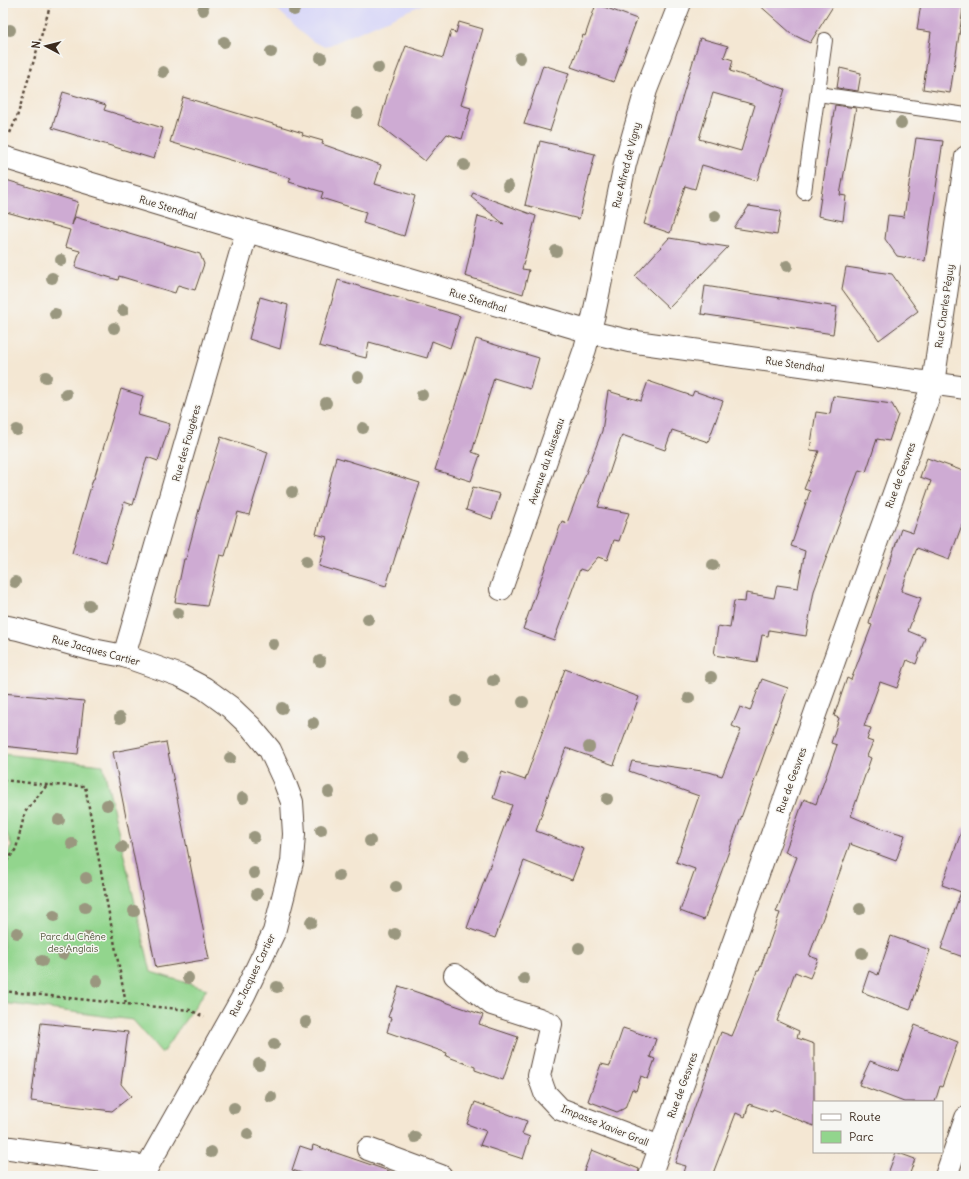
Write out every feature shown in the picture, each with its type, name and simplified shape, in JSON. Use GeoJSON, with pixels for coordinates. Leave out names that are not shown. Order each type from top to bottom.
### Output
{"type":"FeatureCollection","features":[{"type":"Feature","properties":{"kind":"street","name":"Rue Alfred de Vigny"},"geometry":{"type":"LineString","coordinates":[[590,332],[625,164],[646,90],[680,3]]}},
{"type":"Feature","properties":{"kind":"street","name":"Rue Stendhal"},"geometry":{"type":"LineString","coordinates":[[3,157],[247,231],[590,332],[629,341],[966,388]]}},
{"type":"Feature","properties":{"kind":"street","name":"Rue Charles Péguy"},"geometry":{"type":"LineString","coordinates":[[933,384],[966,157]]}},
{"type":"Feature","properties":{"kind":"street","name":"Rue des Fougères"},"geometry":{"type":"LineString","coordinates":[[124,656],[247,231]]}},
{"type":"Feature","properties":{"kind":"street","name":"Avenue du Ruisseau"},"geometry":{"type":"LineString","coordinates":[[501,589],[590,332]]}},
{"type":"Feature","properties":{"kind":"street","name":"Rue de Gesvres"},"geometry":{"type":"LineString","coordinates":[[650,1176],[933,384]]}},
{"type":"Feature","properties":{"kind":"street","name":"Rue Jacques Cartier"},"geometry":{"type":"LineString","coordinates":[[3,626],[93,650],[124,656],[181,676],[204,688],[230,707],[251,727],[270,750],[292,802],[294,834],[292,862],[274,932],[244,995],[146,1171]]}},
{"type":"Feature","properties":{"kind":"street","name":"Impasse Xavier Grall"},"geometry":{"type":"LineString","coordinates":[[455,975],[492,1004],[552,1024],[539,1076],[545,1093],[560,1109],[660,1147]]}},
{"type":"Feature","properties":{"kind":"street"},"geometry":{"type":"LineString","coordinates":[[946,1176],[966,1118]]}},
{"type":"Feature","properties":{"kind":"street"},"geometry":{"type":"LineString","coordinates":[[3,1148],[146,1171]]}},
{"type":"Feature","properties":{"kind":"street"},"geometry":{"type":"LineString","coordinates":[[368,1149],[441,1176]]}},
{"type":"Feature","properties":{"kind":"lane"},"geometry":{"type":"LineString","coordinates":[[804,192],[825,40]]}},
{"type":"Feature","properties":{"kind":"lane"},"geometry":{"type":"LineString","coordinates":[[818,94],[966,115]]}},
{"type":"Feature","properties":{"kind":"path"},"geometry":{"type":"LineString","coordinates":[[9,136],[17,117],[51,3]]}},
{"type":"Feature","properties":{"kind":"path"},"geometry":{"type":"LineString","coordinates":[[3,780],[47,785],[84,786],[126,1004]]}},
{"type":"Feature","properties":{"kind":"path"},"geometry":{"type":"LineString","coordinates":[[3,866],[16,849],[25,812],[47,785]]}},
{"type":"Feature","properties":{"kind":"path"},"geometry":{"type":"LineString","coordinates":[[3,991],[190,1010],[226,1027]]}},
{"type":"Feature","properties":{"kind":"shaded area"},"geometry":{"type":"Polygon","coordinates":[[[270,3],[426,3],[325,47],[312,41],[270,3]]]}},
{"type":"Feature","properties":{"kind":"green space","name":"Parc du Chêne des Anglais"},"geometry":{"type":"Polygon","coordinates":[[[3,754],[103,765],[151,972],[207,989],[162,1053],[133,1020],[3,1003],[3,859],[12,846],[3,825],[3,754]]]}},
{"type":"Feature","properties":{"kind":"building"},"geometry":{"type":"Polygon","coordinates":[[[757,3],[835,3],[810,43],[792,34],[757,3]]]}},
{"type":"Feature","properties":{"kind":"building"},"geometry":{"type":"Polygon","coordinates":[[[921,3],[964,3],[950,93],[923,89],[931,32],[917,30],[921,3]]]}},
{"type":"Feature","properties":{"kind":"building"},"geometry":{"type":"Polygon","coordinates":[[[596,4],[637,19],[614,82],[571,67],[583,35],[585,36],[596,4]]]}},
{"type":"Feature","properties":{"kind":"building"},"geometry":{"type":"Polygon","coordinates":[[[459,22],[483,29],[461,105],[471,108],[462,139],[447,134],[425,161],[379,125],[387,96],[406,46],[443,58],[451,31],[456,33],[459,22]]]}},
{"type":"Feature","properties":{"kind":"building"},"geometry":{"type":"Polygon","coordinates":[[[700,38],[728,46],[724,57],[733,60],[730,71],[785,89],[757,181],[702,165],[695,189],[685,186],[670,233],[644,224],[700,38]],[[713,93],[699,139],[741,151],[755,105],[713,93]]]}},
{"type":"Feature","properties":{"kind":"building"},"geometry":{"type":"Polygon","coordinates":[[[543,65],[569,73],[550,131],[524,124],[543,65]]]}},
{"type":"Feature","properties":{"kind":"building"},"geometry":{"type":"Polygon","coordinates":[[[840,68],[861,73],[858,91],[837,88],[840,68]]]}},
{"type":"Feature","properties":{"kind":"building"},"geometry":{"type":"Polygon","coordinates":[[[63,92],[106,105],[104,110],[163,128],[154,159],[52,128],[63,92]]]}},
{"type":"Feature","properties":{"kind":"building"},"geometry":{"type":"Polygon","coordinates":[[[183,97],[303,133],[302,135],[323,141],[322,144],[381,165],[375,184],[415,196],[404,236],[363,223],[366,212],[321,198],[323,192],[289,182],[291,178],[170,142],[183,97]]]}},
{"type":"Feature","properties":{"kind":"building"},"geometry":{"type":"Polygon","coordinates":[[[835,105],[856,108],[840,195],[846,196],[843,221],[818,216],[835,105]]]}},
{"type":"Feature","properties":{"kind":"building"},"geometry":{"type":"Polygon","coordinates":[[[916,138],[943,141],[925,261],[897,256],[885,239],[888,215],[904,217],[916,138]]]}},
{"type":"Feature","properties":{"kind":"building"},"geometry":{"type":"Polygon","coordinates":[[[540,141],[595,154],[579,219],[525,205],[540,141]]]}},
{"type":"Feature","properties":{"kind":"building"},"geometry":{"type":"Polygon","coordinates":[[[3,179],[78,202],[72,225],[75,217],[200,254],[204,264],[195,290],[178,285],[175,293],[119,276],[118,280],[75,267],[80,251],[65,247],[70,230],[3,211],[3,179]]]}},
{"type":"Feature","properties":{"kind":"building"},"geometry":{"type":"Polygon","coordinates":[[[473,193],[536,216],[522,269],[529,270],[523,294],[465,276],[478,216],[504,224],[471,197],[473,193]]]}},
{"type":"Feature","properties":{"kind":"building"},"geometry":{"type":"Polygon","coordinates":[[[749,206],[781,211],[777,235],[734,228],[749,206]]]}},
{"type":"Feature","properties":{"kind":"building"},"geometry":{"type":"Polygon","coordinates":[[[669,238],[728,247],[669,308],[635,276],[669,238]]]}},
{"type":"Feature","properties":{"kind":"building"},"geometry":{"type":"Polygon","coordinates":[[[846,267],[892,274],[918,311],[879,340],[842,289],[846,267]]]}},
{"type":"Feature","properties":{"kind":"building"},"geometry":{"type":"Polygon","coordinates":[[[338,280],[460,316],[450,348],[432,341],[427,358],[369,342],[366,358],[319,346],[338,280]]]}},
{"type":"Feature","properties":{"kind":"building"},"geometry":{"type":"Polygon","coordinates":[[[705,286],[837,307],[833,334],[701,314],[705,286]]]}},
{"type":"Feature","properties":{"kind":"building"},"geometry":{"type":"Polygon","coordinates":[[[260,297],[288,305],[280,349],[249,339],[260,297]]]}},
{"type":"Feature","properties":{"kind":"building"},"geometry":{"type":"Polygon","coordinates":[[[476,339],[539,358],[530,389],[494,378],[472,452],[480,455],[471,481],[435,470],[476,339]]]}},
{"type":"Feature","properties":{"kind":"building"},"geometry":{"type":"Polygon","coordinates":[[[648,381],[692,396],[694,391],[723,401],[708,442],[672,430],[665,450],[622,435],[598,507],[629,513],[619,541],[614,540],[607,560],[598,557],[586,571],[580,569],[554,640],[523,629],[562,521],[567,523],[602,431],[608,391],[641,401],[648,381]]]}},
{"type":"Feature","properties":{"kind":"building"},"geometry":{"type":"Polygon","coordinates":[[[121,389],[143,396],[138,415],[170,424],[158,461],[147,457],[133,505],[124,502],[106,563],[72,553],[121,389]]]}},
{"type":"Feature","properties":{"kind":"building"},"geometry":{"type":"Polygon","coordinates":[[[833,396],[892,404],[898,415],[889,441],[877,439],[866,472],[859,470],[814,591],[806,636],[769,630],[768,636],[762,635],[757,662],[714,655],[718,626],[730,628],[734,601],[745,602],[746,593],[774,598],[777,585],[798,588],[805,551],[791,546],[810,491],[804,489],[819,451],[810,450],[816,412],[830,414],[833,396]]]}},
{"type":"Feature","properties":{"kind":"building"},"geometry":{"type":"Polygon","coordinates":[[[221,437],[268,452],[249,515],[238,512],[225,556],[220,555],[207,606],[175,602],[184,559],[186,559],[201,502],[221,437]]]}},
{"type":"Feature","properties":{"kind":"building"},"geometry":{"type":"Polygon","coordinates":[[[336,457],[420,483],[386,586],[319,566],[327,537],[316,534],[336,457]]]}},
{"type":"Feature","properties":{"kind":"building"},"geometry":{"type":"Polygon","coordinates":[[[927,458],[966,472],[966,514],[949,560],[917,548],[901,591],[921,598],[908,631],[925,638],[916,664],[907,660],[897,688],[880,682],[864,726],[871,728],[867,740],[873,742],[867,756],[871,758],[851,816],[877,827],[905,835],[896,861],[850,844],[809,956],[818,959],[810,978],[795,972],[777,1021],[799,1031],[797,1038],[814,1044],[813,1126],[773,1110],[772,1112],[749,1104],[745,1117],[736,1113],[712,1176],[683,1176],[686,1166],[675,1163],[721,1032],[732,1036],[757,971],[759,971],[780,913],[776,912],[797,857],[785,852],[804,799],[816,804],[837,745],[831,743],[839,718],[834,716],[847,678],[851,680],[872,625],[869,624],[871,616],[901,529],[913,533],[931,481],[920,477],[927,458]]]}},
{"type":"Feature","properties":{"kind":"building"},"geometry":{"type":"Polygon","coordinates":[[[473,487],[500,494],[492,519],[466,510],[473,487]]]}},
{"type":"Feature","properties":{"kind":"building"},"geometry":{"type":"Polygon","coordinates":[[[565,669],[639,697],[614,765],[566,748],[536,831],[584,849],[572,880],[524,861],[495,938],[467,928],[512,805],[493,798],[502,772],[525,780],[565,669]]]}},
{"type":"Feature","properties":{"kind":"building"},"geometry":{"type":"Polygon","coordinates":[[[762,679],[788,688],[704,920],[680,911],[695,869],[676,862],[699,796],[629,771],[632,761],[709,772],[722,776],[741,730],[732,726],[740,707],[750,711],[762,679]]]}},
{"type":"Feature","properties":{"kind":"building"},"geometry":{"type":"Polygon","coordinates":[[[3,693],[84,701],[78,754],[3,746],[3,693]]]}},
{"type":"Feature","properties":{"kind":"building"},"geometry":{"type":"Polygon","coordinates":[[[166,742],[209,959],[156,968],[113,752],[166,742]]]}},
{"type":"Feature","properties":{"kind":"building"},"geometry":{"type":"Polygon","coordinates":[[[963,827],[966,827],[966,958],[941,949],[961,892],[942,885],[963,827]]]}},
{"type":"Feature","properties":{"kind":"building"},"geometry":{"type":"Polygon","coordinates":[[[891,936],[930,950],[910,1010],[862,992],[869,971],[878,975],[891,936]]]}},
{"type":"Feature","properties":{"kind":"building"},"geometry":{"type":"Polygon","coordinates":[[[399,986],[483,1015],[479,1024],[518,1037],[503,1080],[475,1070],[475,1067],[446,1056],[447,1053],[387,1032],[391,1018],[388,1017],[399,986]]]}},
{"type":"Feature","properties":{"kind":"building"},"geometry":{"type":"Polygon","coordinates":[[[41,1023],[128,1032],[121,1084],[131,1096],[112,1111],[31,1101],[41,1023]]]}},
{"type":"Feature","properties":{"kind":"building"},"geometry":{"type":"Polygon","coordinates":[[[915,1025],[958,1042],[942,1087],[940,1086],[935,1101],[901,1101],[859,1085],[870,1061],[898,1071],[915,1025]]]}},
{"type":"Feature","properties":{"kind":"building"},"geometry":{"type":"Polygon","coordinates":[[[623,1028],[656,1039],[650,1057],[655,1059],[648,1079],[641,1076],[636,1091],[632,1089],[625,1108],[617,1112],[588,1101],[601,1064],[610,1066],[623,1028]]]}},
{"type":"Feature","properties":{"kind":"building"},"geometry":{"type":"Polygon","coordinates":[[[475,1102],[527,1121],[522,1134],[530,1137],[523,1159],[480,1145],[486,1131],[467,1124],[475,1102]]]}},
{"type":"Feature","properties":{"kind":"building"},"geometry":{"type":"Polygon","coordinates":[[[313,1145],[392,1172],[391,1176],[311,1176],[292,1170],[300,1146],[312,1150],[313,1145]]]}},
{"type":"Feature","properties":{"kind":"building"},"geometry":{"type":"Polygon","coordinates":[[[592,1150],[639,1169],[638,1176],[582,1176],[592,1150]]]}},
{"type":"Feature","properties":{"kind":"building"},"geometry":{"type":"Polygon","coordinates":[[[896,1153],[915,1159],[909,1176],[887,1176],[896,1153]]]}}]}
